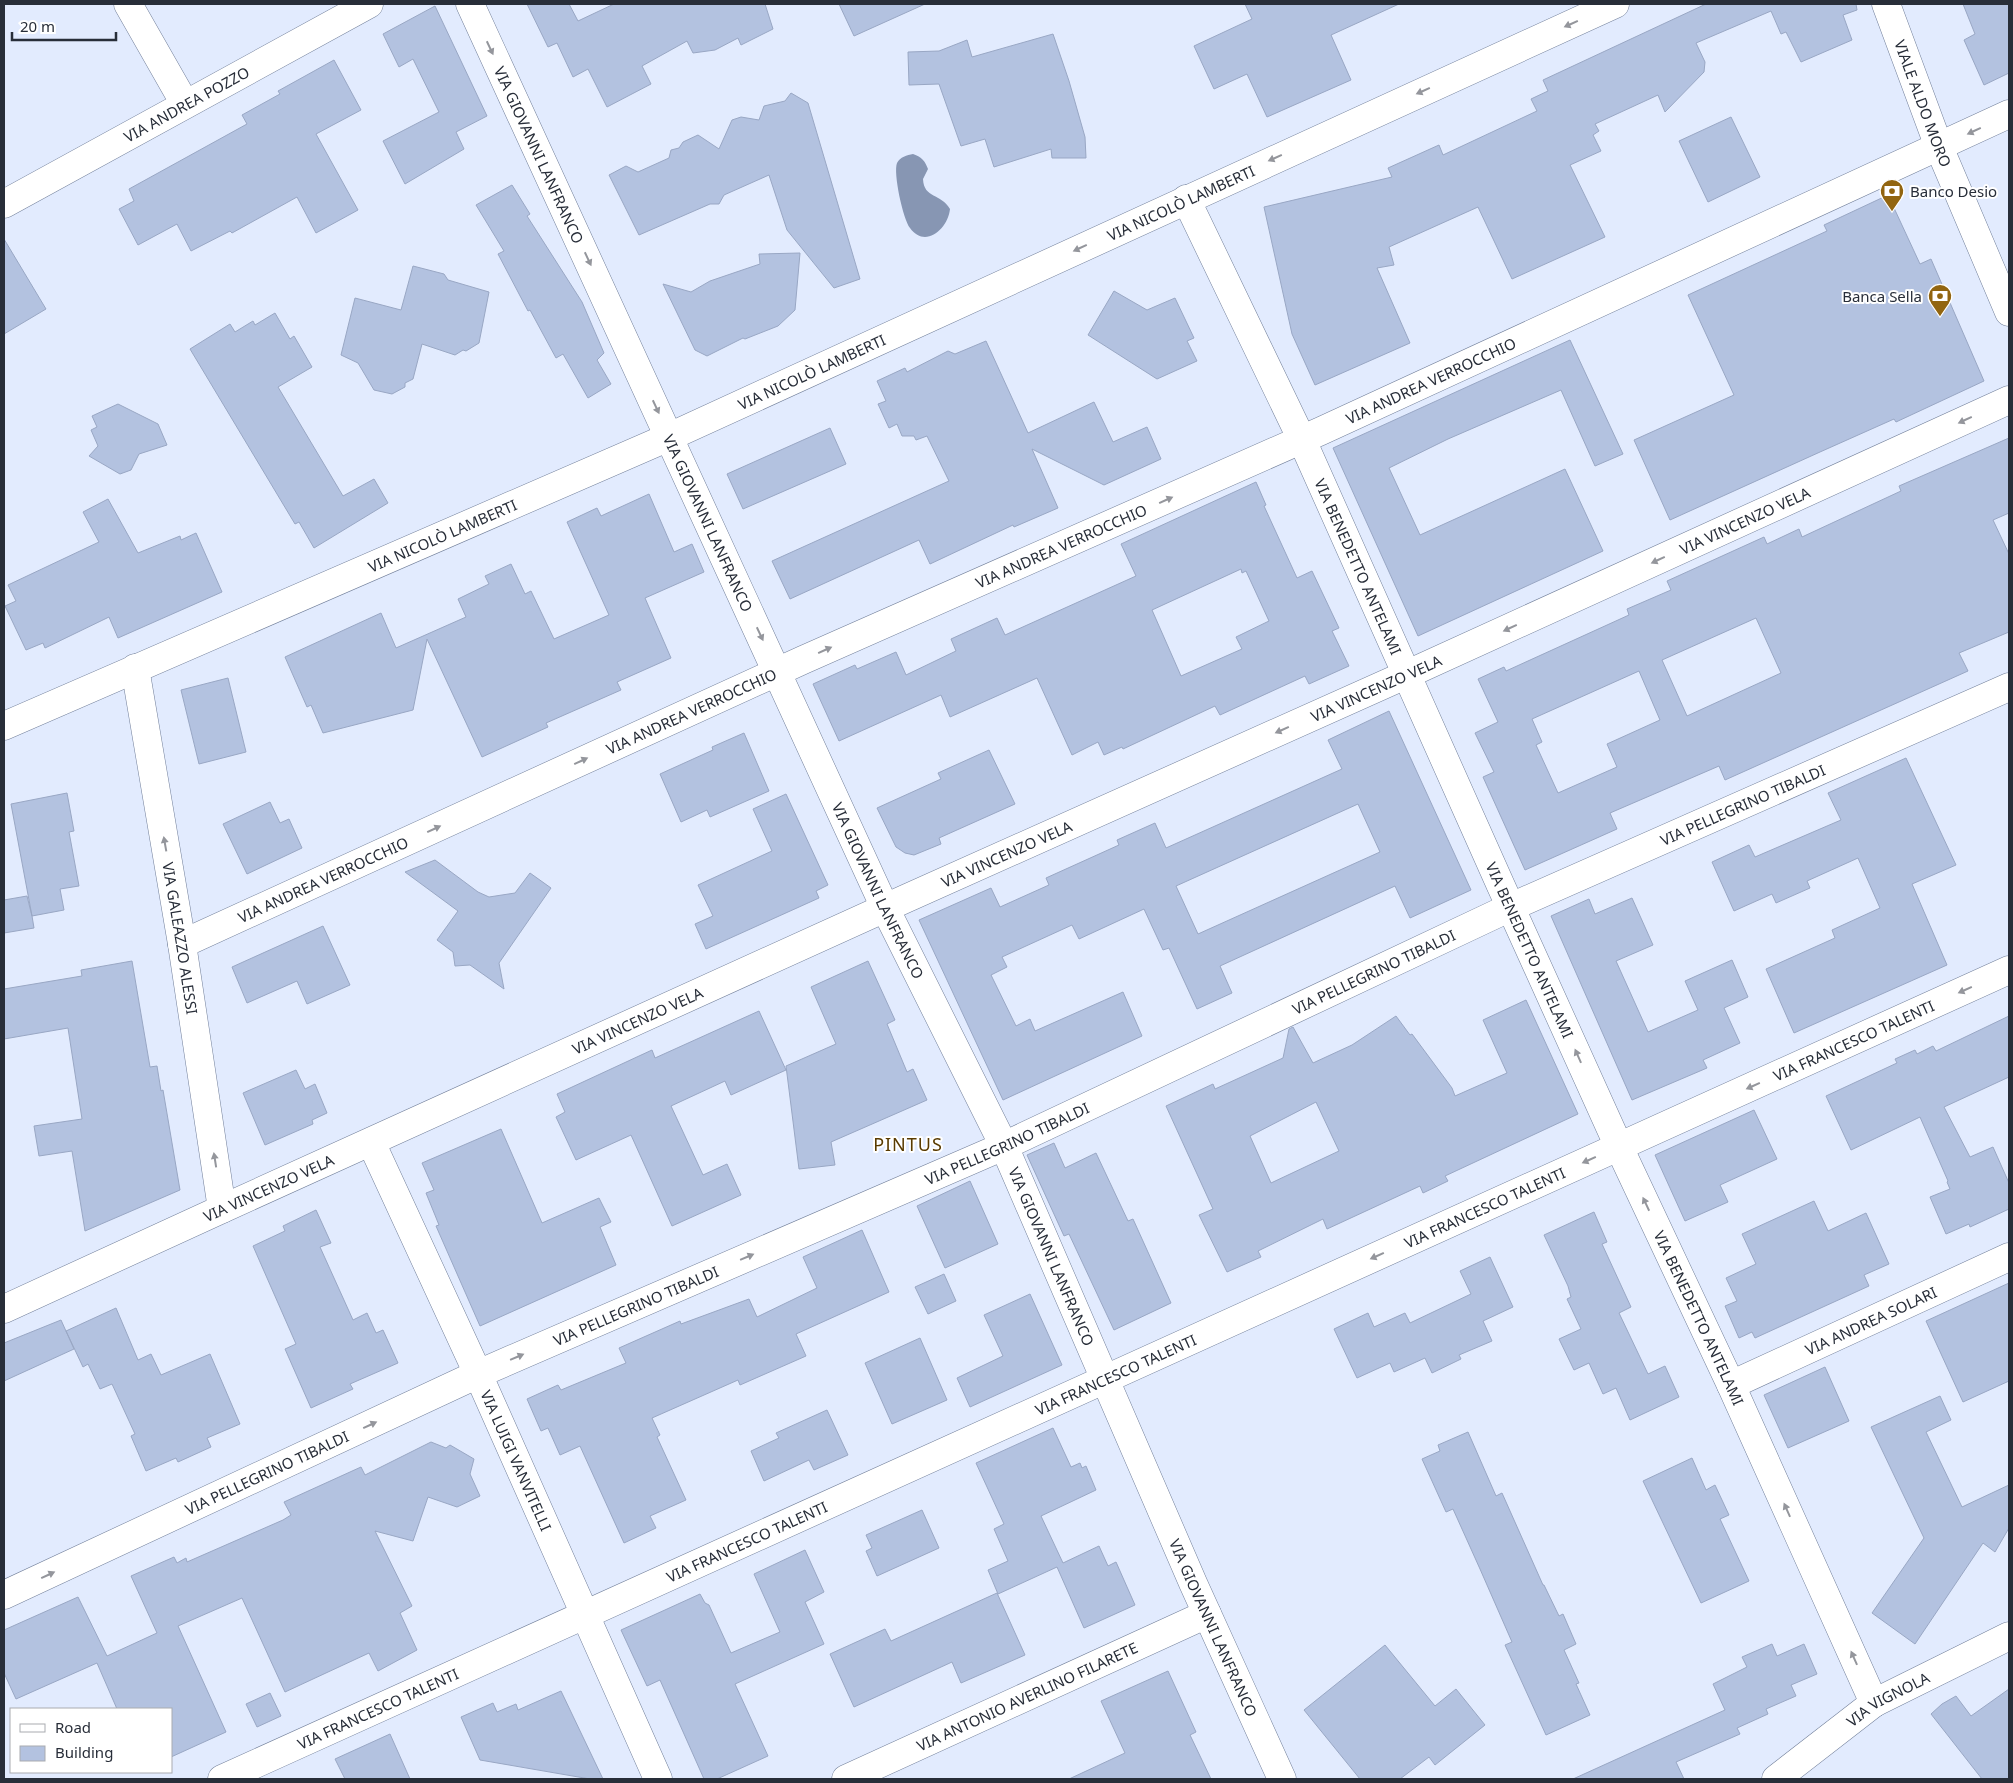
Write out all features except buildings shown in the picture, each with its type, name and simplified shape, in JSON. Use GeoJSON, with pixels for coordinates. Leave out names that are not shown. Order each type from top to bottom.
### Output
{"type":"FeatureCollection","features":[{"type":"Feature","properties":{"kind":"street"},"geometry":{"type":"LineString","coordinates":[[128,4],[185,104]]}},
{"type":"Feature","properties":{"kind":"street","name":"VIA ANDREA POZZO"},"geometry":{"type":"LineString","coordinates":[[4,204],[369,4]]}},
{"type":"Feature","properties":{"kind":"street","name":"VIA GIOVANNI LANFRANCO"},"geometry":{"type":"LineString","coordinates":[[470,4],[885,908],[1004,1146],[1207,1614],[1282,1779]]}},
{"type":"Feature","properties":{"kind":"street","name":"VIA NICOLÒ LAMBERTI"},"geometry":{"type":"LineString","coordinates":[[4,726],[670,437],[1615,4]]}},
{"type":"Feature","properties":{"kind":"street","name":"VIALE ALDO MORO"},"geometry":{"type":"LineString","coordinates":[[1886,4],[1939,147],[2009,312]]}},
{"type":"Feature","properties":{"kind":"street","name":"VIA ANDREA VERROCCHIO"},"geometry":{"type":"LineString","coordinates":[[182,944],[777,672],[1302,440],[2009,114]]}},
{"type":"Feature","properties":{"kind":"street","name":"VIA BENEDETTO ANTELAMI"},"geometry":{"type":"LineString","coordinates":[[1186,199],[1302,440],[1510,907],[1619,1147],[1731,1385],[1874,1703]]}},
{"type":"Feature","properties":{"kind":"street","name":"VIA VINCENZO VELA"},"geometry":{"type":"LineString","coordinates":[[4,1309],[2009,400]]}},
{"type":"Feature","properties":{"kind":"street","name":"VIA GALEAZZO ALESSI"},"geometry":{"type":"LineString","coordinates":[[135,668],[182,944],[222,1209]]}},
{"type":"Feature","properties":{"kind":"street","name":"VIA PELLEGRINO TIBALDI"},"geometry":{"type":"LineString","coordinates":[[4,1596],[478,1374],[1004,1146],[1510,907],[2009,687]]}},
{"type":"Feature","properties":{"kind":"street","name":"VIA FRANCESCO TALENTI"},"geometry":{"type":"LineString","coordinates":[[222,1779],[2009,970]]}},
{"type":"Feature","properties":{"kind":"street","name":"VIA LUIGI VANVITELLI"},"geometry":{"type":"LineString","coordinates":[[371,1142],[478,1374],[658,1779]]}},
{"type":"Feature","properties":{"kind":"street","name":"VIA ANDREA SOLARI"},"geometry":{"type":"LineString","coordinates":[[1731,1385],[2009,1257]]}},
{"type":"Feature","properties":{"kind":"street","name":"VIA ANTONIO AVERLINO FILARETE"},"geometry":{"type":"LineString","coordinates":[[846,1779],[1207,1614]]}},
{"type":"Feature","properties":{"kind":"street","name":"VIA VIGNOLA"},"geometry":{"type":"LineString","coordinates":[[1776,1779],[1874,1703],[2009,1636]]}},
{"type":"Feature","properties":{"kind":"water"},"geometry":{"type":"Polygon","coordinates":[[[913,154],[923,160],[928,169],[923,179],[926,190],[942,200],[950,209],[945,223],[935,234],[929,236],[922,237],[910,228],[899,196],[896,176],[897,163],[902,158],[913,154]]]}},
{"type":"Feature","properties":{"kind":"place","name":"Banco Desio"},"geometry":{"type":"Point","coordinates":[1892,212]}},
{"type":"Feature","properties":{"kind":"place","name":"Banca Sella"},"geometry":{"type":"Point","coordinates":[1940,317]}},
{"type":"Feature","properties":{"kind":"district","name":"PINTUS"},"geometry":{"type":"Point","coordinates":[908,1144]}}]}
